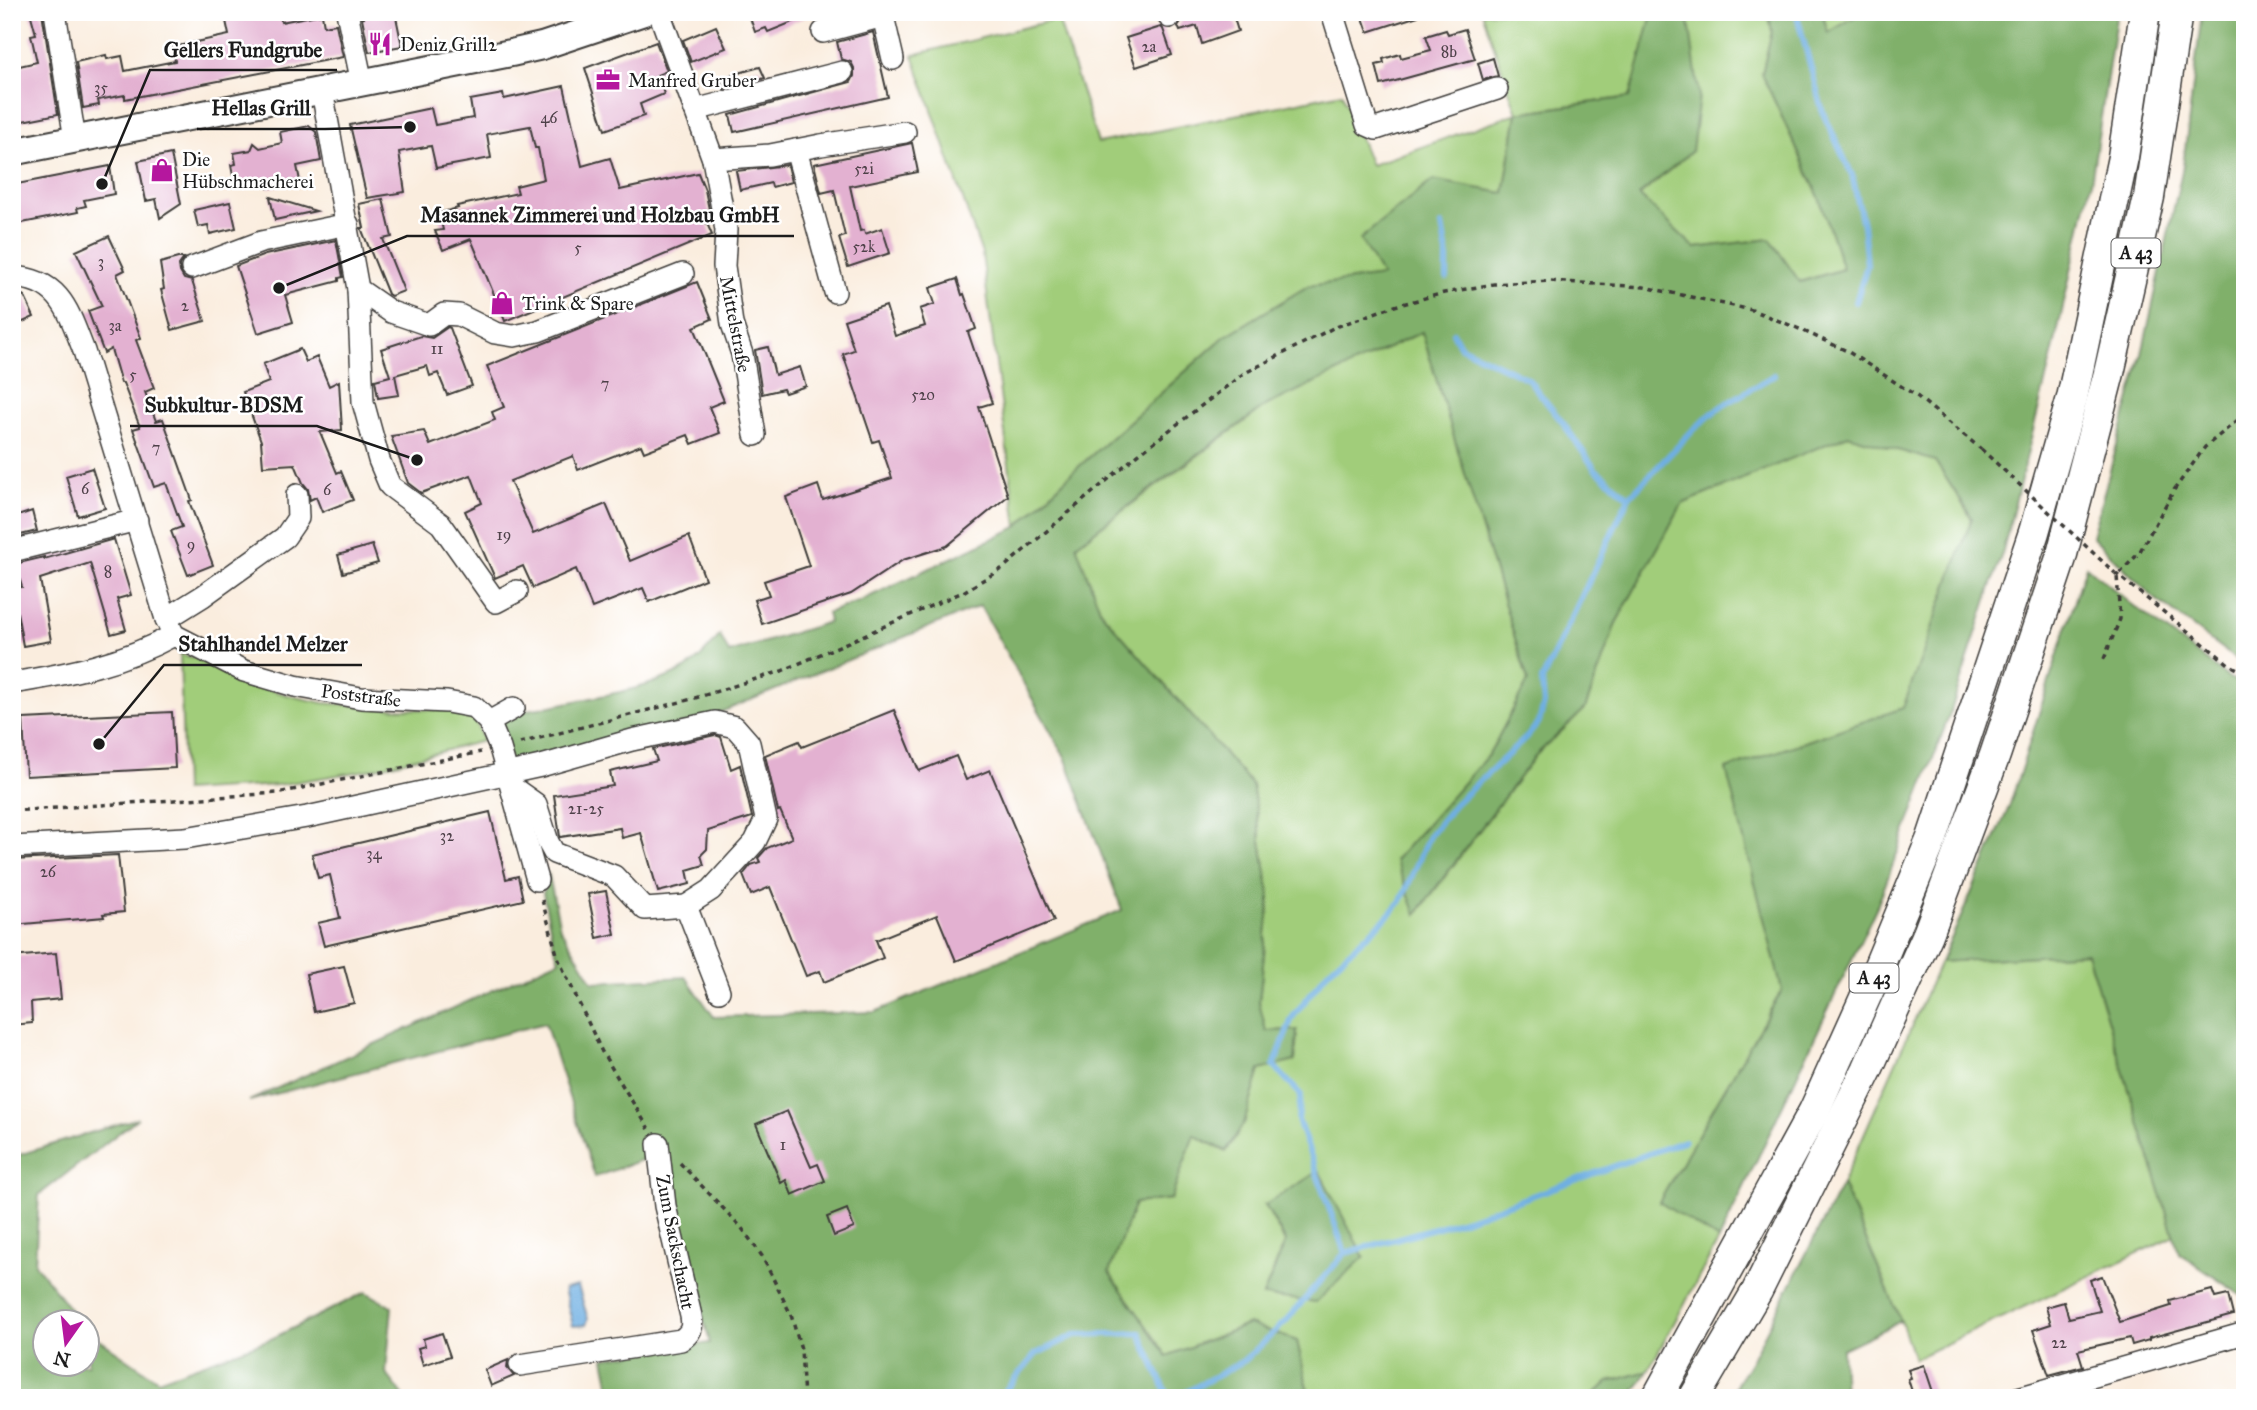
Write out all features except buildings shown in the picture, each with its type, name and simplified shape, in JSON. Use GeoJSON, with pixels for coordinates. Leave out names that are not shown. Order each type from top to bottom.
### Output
{"type":"FeatureCollection","features":[{"type":"Feature","properties":{"kind":"highway","name":"A 43"},"geometry":{"type":"LineString","coordinates":[[1657,1398],[1814,1111],[1874,978],[1932,838],[2034,532],[2072,398],[2123,157],[2145,12]]}},
{"type":"Feature","properties":{"kind":"highway","name":"A 43"},"geometry":{"type":"LineString","coordinates":[[1694,1398],[1756,1291],[1867,1070],[1928,934],[1995,755],[2061,558],[2106,386],[2149,197],[2177,12]]}},
{"type":"Feature","properties":{"kind":"main road"},"geometry":{"type":"LineString","coordinates":[[12,152],[542,46],[645,12]]}},
{"type":"Feature","properties":{"kind":"street"},"geometry":{"type":"LineString","coordinates":[[55,12],[75,140]]}},
{"type":"Feature","properties":{"kind":"street"},"geometry":{"type":"LineString","coordinates":[[347,12],[362,83]]}},
{"type":"Feature","properties":{"kind":"street","name":"Mittelstraße"},"geometry":{"type":"LineString","coordinates":[[659,12],[713,159],[726,230],[724,266],[732,324],[742,354],[755,435]]}},
{"type":"Feature","properties":{"kind":"street"},"geometry":{"type":"LineString","coordinates":[[1332,12],[1367,125],[1372,128],[1376,129],[1497,89]]}},
{"type":"Feature","properties":{"kind":"street"},"geometry":{"type":"LineString","coordinates":[[823,32],[882,14],[892,59]]}},
{"type":"Feature","properties":{"kind":"street"},"geometry":{"type":"LineString","coordinates":[[695,110],[842,72]]}},
{"type":"Feature","properties":{"kind":"street"},"geometry":{"type":"LineString","coordinates":[[322,91],[358,289],[363,402],[379,460],[390,486],[441,524],[496,602],[517,592]]}},
{"type":"Feature","properties":{"kind":"street"},"geometry":{"type":"LineString","coordinates":[[713,159],[770,155],[905,132]]}},
{"type":"Feature","properties":{"kind":"street"},"geometry":{"type":"LineString","coordinates":[[796,150],[835,292]]}},
{"type":"Feature","properties":{"kind":"street"},"geometry":{"type":"LineString","coordinates":[[192,268],[261,242],[348,224]]}},
{"type":"Feature","properties":{"kind":"street"},"geometry":{"type":"LineString","coordinates":[[358,289],[391,312],[429,325],[444,314],[459,315],[495,333],[514,336],[538,331],[683,274]]}},
{"type":"Feature","properties":{"kind":"street"},"geometry":{"type":"LineString","coordinates":[[12,278],[38,281],[56,293],[68,310],[84,351],[170,627]]}},
{"type":"Feature","properties":{"kind":"street"},"geometry":{"type":"LineString","coordinates":[[12,683],[110,664],[155,645],[170,627],[204,596],[285,537],[298,518],[297,495]]}},
{"type":"Feature","properties":{"kind":"street"},"geometry":{"type":"LineString","coordinates":[[12,551],[137,520]]}},
{"type":"Feature","properties":{"kind":"street","name":"Poststraße"},"geometry":{"type":"LineString","coordinates":[[170,627],[244,671],[295,686],[361,698],[447,702],[474,707],[489,722]]}},
{"type":"Feature","properties":{"kind":"street"},"geometry":{"type":"LineString","coordinates":[[514,708],[489,722],[510,780],[537,880]]}},
{"type":"Feature","properties":{"kind":"street"},"geometry":{"type":"LineString","coordinates":[[12,847],[185,838],[307,817],[510,780],[541,766],[632,740],[715,722],[735,727],[749,743],[766,819],[755,842],[711,890],[686,906],[645,909],[614,876],[554,853],[536,804],[510,780]]}},
{"type":"Feature","properties":{"kind":"street"},"geometry":{"type":"LineString","coordinates":[[686,906],[719,991]]}},
{"type":"Feature","properties":{"kind":"street","name":"Zum Sackschacht"},"geometry":{"type":"LineString","coordinates":[[520,1365],[681,1340],[689,1334],[693,1327],[665,1206],[658,1144]]}},
{"type":"Feature","properties":{"kind":"street"},"geometry":{"type":"LineString","coordinates":[[2018,1398],[2245,1333]]}},
{"type":"Feature","properties":{"kind":"path"},"geometry":{"type":"LineString","coordinates":[[12,811],[277,793],[500,748],[692,699],[782,671],[963,592],[1003,568],[1137,455],[1244,374],[1333,328],[1391,307],[1444,293],[1494,284],[1549,281],[1644,287],[1752,310],[1846,351],[1918,397],[1982,449],[2116,575],[2245,673]]}},
{"type":"Feature","properties":{"kind":"path"},"geometry":{"type":"LineString","coordinates":[[2116,575],[2139,553],[2174,490],[2205,447],[2245,414]]}},
{"type":"Feature","properties":{"kind":"path"},"geometry":{"type":"LineString","coordinates":[[2104,659],[2120,619],[2116,575]]}},
{"type":"Feature","properties":{"kind":"green space"},"geometry":{"type":"Polygon","coordinates":[[[1482,12],[1768,12],[1772,31],[1762,74],[1819,197],[1843,269],[1799,282],[1769,239],[1695,248],[1639,196],[1692,151],[1630,97],[1517,113],[1482,12]]]}},
{"type":"Feature","properties":{"kind":"green space"},"geometry":{"type":"Polygon","coordinates":[[[1768,12],[1822,12],[1828,33],[1863,12],[2117,12],[2091,183],[2053,351],[2004,547],[1951,711],[1878,904],[1719,1240],[1659,1202],[1782,990],[1726,769],[1903,708],[1972,518],[1935,461],[1848,435],[1682,504],[1616,623],[1585,709],[1536,755],[1416,914],[1395,860],[1490,753],[1528,681],[1422,332],[1267,405],[1076,545],[1101,612],[1252,785],[1270,897],[1259,1002],[1266,1031],[1297,1030],[1295,1061],[1260,1070],[1244,1123],[1226,1151],[1194,1135],[1171,1199],[1135,1203],[1109,1272],[1167,1356],[1249,1324],[1297,1341],[1310,1398],[612,1398],[604,1358],[710,1343],[677,1219],[676,1182],[647,1158],[595,1177],[545,1023],[249,1101],[559,960],[543,893],[549,876],[560,928],[593,982],[686,977],[714,1017],[875,1012],[1122,910],[1065,757],[980,606],[702,720],[510,761],[500,721],[521,712],[620,692],[666,678],[692,664],[720,635],[729,653],[829,622],[827,613],[860,601],[1017,527],[1074,471],[1224,337],[1308,286],[1382,276],[1360,239],[1433,180],[1504,193],[1517,113],[1630,97],[1651,18],[1689,21],[1699,96],[1692,151],[1639,195],[1695,248],[1770,239],[1800,282],[1843,269],[1819,197],[1762,74],[1772,31],[1768,12]]]}},
{"type":"Feature","properties":{"kind":"green space"},"geometry":{"type":"Polygon","coordinates":[[[1822,12],[1863,12],[1828,33],[1822,12]]]}},
{"type":"Feature","properties":{"kind":"green space"},"geometry":{"type":"Polygon","coordinates":[[[2202,12],[2245,12],[2245,666],[2153,597],[2092,536],[2142,354],[2183,166],[2202,12]]]}},
{"type":"Feature","properties":{"kind":"green space"},"geometry":{"type":"Polygon","coordinates":[[[1058,19],[1098,143],[1342,93],[1371,165],[1517,113],[1504,193],[1382,276],[1308,286],[1224,337],[1074,471],[1017,527],[982,254],[913,55],[1058,19]]]}},
{"type":"Feature","properties":{"kind":"green space"},"geometry":{"type":"Polygon","coordinates":[[[1422,332],[1528,681],[1490,753],[1396,860],[1417,914],[1536,755],[1585,709],[1616,623],[1682,504],[1848,435],[1935,461],[1972,519],[1904,708],[1727,769],[1782,990],[1660,1202],[1719,1240],[1648,1371],[1609,1382],[1589,1398],[1310,1398],[1297,1341],[1248,1324],[1167,1356],[1109,1272],[1135,1203],[1171,1199],[1194,1135],[1226,1152],[1244,1123],[1260,1070],[1295,1061],[1297,1030],[1266,1031],[1259,1002],[1270,897],[1252,785],[1101,612],[1076,545],[1267,405],[1422,332]],[[1265,1205],[1285,1242],[1263,1296],[1364,1257],[1265,1205]]]}},
{"type":"Feature","properties":{"kind":"green space"},"geometry":{"type":"Polygon","coordinates":[[[2086,566],[2229,678],[2245,685],[2245,1298],[2179,1253],[2087,953],[1941,962],[2009,807],[2086,566]]]}},
{"type":"Feature","properties":{"kind":"green space"},"geometry":{"type":"Polygon","coordinates":[[[180,654],[195,658],[235,679],[324,703],[453,710],[475,720],[483,741],[368,770],[278,785],[184,791],[180,654]]]}},
{"type":"Feature","properties":{"kind":"green space"},"geometry":{"type":"Polygon","coordinates":[[[2087,953],[2174,1236],[1914,1359],[1901,1321],[1842,1184],[1940,962],[2087,953]]]}},
{"type":"Feature","properties":{"kind":"green space"},"geometry":{"type":"Polygon","coordinates":[[[138,1118],[39,1195],[35,1264],[69,1308],[32,1308],[32,1378],[102,1378],[102,1342],[158,1380],[273,1338],[366,1292],[392,1307],[386,1373],[405,1398],[12,1398],[12,1157],[138,1118]]]}},
{"type":"Feature","properties":{"kind":"green space"},"geometry":{"type":"Polygon","coordinates":[[[1319,1171],[1364,1257],[1316,1302],[1263,1296],[1286,1241],[1265,1205],[1319,1171]]]}},
{"type":"Feature","properties":{"kind":"green space"},"geometry":{"type":"Polygon","coordinates":[[[1842,1184],[1901,1321],[1842,1349],[1844,1398],[1728,1398],[1751,1361],[1842,1184]]]}},
{"type":"Feature","properties":{"kind":"green space"},"geometry":{"type":"Polygon","coordinates":[[[1648,1371],[1630,1398],[1589,1398],[1609,1382],[1648,1371]]]}},
{"type":"Feature","properties":{"kind":"water"},"geometry":{"type":"Polygon","coordinates":[[[578,1286],[588,1319],[586,1325],[573,1326],[564,1289],[578,1286]]]}},
{"type":"Feature","properties":{"kind":"waterway"},"geometry":{"type":"LineString","coordinates":[[1796,12],[1823,113],[1852,175],[1863,225],[1867,265],[1856,302]]}},
{"type":"Feature","properties":{"kind":"waterway"},"geometry":{"type":"LineString","coordinates":[[1442,225],[1447,254],[1447,278]]}},
{"type":"Feature","properties":{"kind":"waterway"},"geometry":{"type":"LineString","coordinates":[[1453,333],[1461,347],[1528,379],[1595,469],[1629,497]]}},
{"type":"Feature","properties":{"kind":"waterway"},"geometry":{"type":"LineString","coordinates":[[1176,1398],[1245,1360],[1285,1322],[1345,1253],[1298,1120],[1301,1095],[1274,1066],[1292,1018],[1328,971],[1401,901],[1429,836],[1455,804],[1527,737],[1539,722],[1544,704],[1542,680],[1629,497],[1691,432],[1716,410],[1774,375]]}},
{"type":"Feature","properties":{"kind":"waterway"},"geometry":{"type":"LineString","coordinates":[[1345,1253],[1467,1219],[1684,1141]]}},
{"type":"Feature","properties":{"kind":"waterway"},"geometry":{"type":"LineString","coordinates":[[999,1398],[1036,1354],[1075,1335],[1140,1333],[1169,1398]]}},
{"type":"Feature","properties":{"kind":"place","name":"Deniz Grill2"},"geometry":{"type":"Point","coordinates":[380,44]}},
{"type":"Feature","properties":{"kind":"place","name":"Manfred Gruber"},"geometry":{"type":"Point","coordinates":[608,80]}},
{"type":"Feature","properties":{"kind":"place","name":"Hellas Grill"},"geometry":{"type":"Point","coordinates":[410,127]}},
{"type":"Feature","properties":{"kind":"place","name":"Die Hübschmacherei"},"geometry":{"type":"Point","coordinates":[162,170]}},
{"type":"Feature","properties":{"kind":"place","name":"Gellers Fundgrube"},"geometry":{"type":"Point","coordinates":[102,184]}},
{"type":"Feature","properties":{"kind":"place","name":"Masannek Zimmerei und Holzbau GmbH"},"geometry":{"type":"Point","coordinates":[279,288]}},
{"type":"Feature","properties":{"kind":"place","name":"Trink & Spare"},"geometry":{"type":"Point","coordinates":[502,303]}},
{"type":"Feature","properties":{"kind":"place","name":"Subkultur-BDSM"},"geometry":{"type":"Point","coordinates":[417,460]}},
{"type":"Feature","properties":{"kind":"place","name":"Stahlhandel Melzer"},"geometry":{"type":"Point","coordinates":[99,744]}}]}
